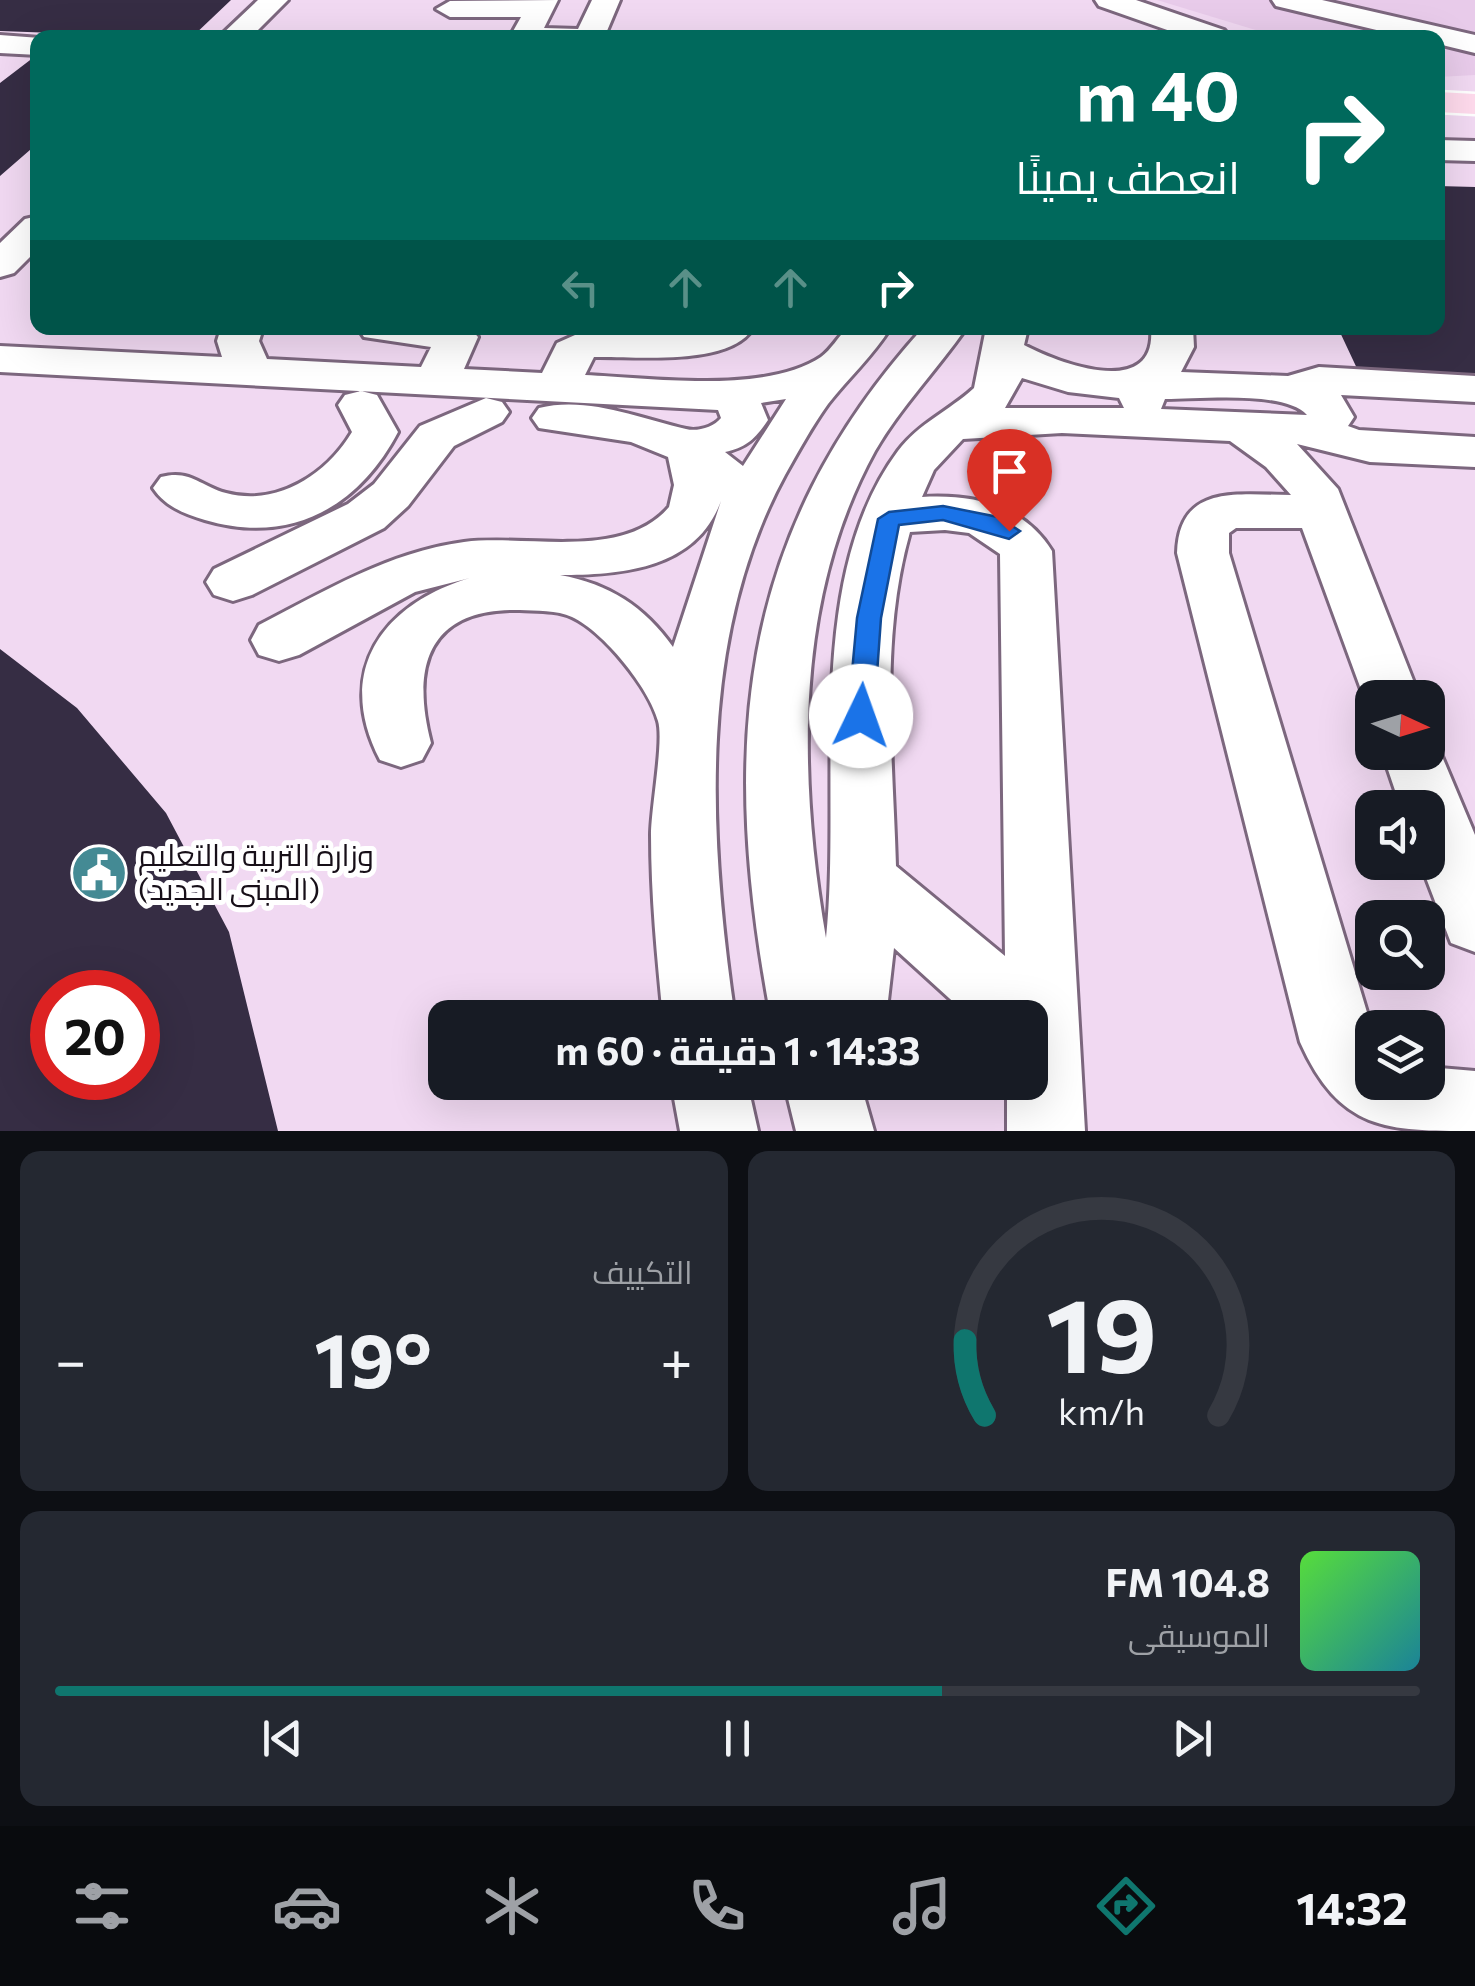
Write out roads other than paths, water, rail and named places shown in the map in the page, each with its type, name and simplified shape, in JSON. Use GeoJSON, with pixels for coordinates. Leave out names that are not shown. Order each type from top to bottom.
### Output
{"type":"FeatureCollection","features":[{"type":"Feature","properties":{"kind":"main road"},"geometry":{"type":"LineString","coordinates":[[1445,104],[1475,104]]}},
{"type":"Feature","properties":{"kind":"street"},"geometry":{"type":"LineString","coordinates":[[241,30],[274,0]]}},
{"type":"Feature","properties":{"kind":"street"},"geometry":{"type":"LineString","coordinates":[[593,30],[606,0]]}},
{"type":"Feature","properties":{"kind":"street"},"geometry":{"type":"LineString","coordinates":[[1286,0],[1336,17],[1403,30]]}},
{"type":"Feature","properties":{"kind":"street"},"geometry":{"type":"LineString","coordinates":[[1408,0],[1449,9]]}},
{"type":"Feature","properties":{"kind":"street"},"geometry":{"type":"LineString","coordinates":[[1096,3],[1122,30]]}},
{"type":"Feature","properties":{"kind":"street"},"geometry":{"type":"LineString","coordinates":[[1096,3],[1193,30]]}},
{"type":"Feature","properties":{"kind":"street"},"geometry":{"type":"LineString","coordinates":[[433,30],[448,5],[542,4],[528,30]]}},
{"type":"Feature","properties":{"kind":"street"},"geometry":{"type":"LineString","coordinates":[[1336,17],[1475,32]]}},
{"type":"Feature","properties":{"kind":"street"},"geometry":{"type":"LineString","coordinates":[[1445,38],[1475,44]]}},
{"type":"Feature","properties":{"kind":"street"},"geometry":{"type":"LineString","coordinates":[[0,44],[30,46]]}},
{"type":"Feature","properties":{"kind":"street"},"geometry":{"type":"LineString","coordinates":[[1445,106],[1475,112]]}},
{"type":"Feature","properties":{"kind":"street"},"geometry":{"type":"LineString","coordinates":[[1445,119],[1475,120]]}},
{"type":"Feature","properties":{"kind":"street"},"geometry":{"type":"LineString","coordinates":[[1445,150],[1475,151]]}},
{"type":"Feature","properties":{"kind":"street"},"geometry":{"type":"LineString","coordinates":[[0,265],[30,236]]}},
{"type":"Feature","properties":{"kind":"street"},"geometry":{"type":"LineString","coordinates":[[240,335],[250,373]]}},
{"type":"Feature","properties":{"kind":"street"},"geometry":{"type":"LineString","coordinates":[[436,382],[457,336],[447,335]]}},
{"type":"Feature","properties":{"kind":"street"},"geometry":{"type":"LineString","coordinates":[[558,388],[572,352],[584,344],[698,343],[716,335]]}},
{"type":"Feature","properties":{"kind":"street"},"geometry":{"type":"LineString","coordinates":[[696,1000],[683,827],[688,721],[703,629],[721,563],[746,498],[782,431],[827,369],[861,335]]}},
{"type":"Feature","properties":{"kind":"street"},"geometry":{"type":"LineString","coordinates":[[803,1000],[780,840],[780,716],[794,602],[814,530],[844,463],[876,408],[939,335]]}},
{"type":"Feature","properties":{"kind":"street"},"geometry":{"type":"LineString","coordinates":[[1143,403],[1166,364],[1173,335]]}},
{"type":"Feature","properties":{"kind":"street"},"geometry":{"type":"LineString","coordinates":[[1176,335],[1247,408],[1317,500]]}},
{"type":"Feature","properties":{"kind":"street"},"geometry":{"type":"LineString","coordinates":[[1004,339],[1028,367],[1143,403]]}},
{"type":"Feature","properties":{"kind":"street"},"geometry":{"type":"LineString","coordinates":[[852,1000],[863,878],[862,681],[869,618],[890,515],[910,469],[952,425],[992,396],[1004,366],[1004,339]]}},
{"type":"Feature","properties":{"kind":"street"},"geometry":{"type":"LineString","coordinates":[[0,359],[720,395],[784,386],[827,369]]}},
{"type":"Feature","properties":{"kind":"street"},"geometry":{"type":"LineString","coordinates":[[1384,680],[1317,500],[1312,416],[1319,380],[1475,389]]}},
{"type":"Feature","properties":{"kind":"street"},"geometry":{"type":"LineString","coordinates":[[0,385],[588,421],[689,445],[746,498]]}},
{"type":"Feature","properties":{"kind":"street"},"geometry":{"type":"LineString","coordinates":[[689,445],[730,436],[745,420],[738,402],[720,395]]}},
{"type":"Feature","properties":{"kind":"street"},"geometry":{"type":"LineString","coordinates":[[952,425],[1042,419],[1143,403],[1247,408],[1312,416],[1333,439],[1356,445],[1475,452]]}},
{"type":"Feature","properties":{"kind":"street"},"geometry":{"type":"LineString","coordinates":[[178,488],[199,505],[230,512],[262,511],[310,499],[365,459],[376,432],[361,406]]}},
{"type":"Feature","properties":{"kind":"street"},"geometry":{"type":"LineString","coordinates":[[234,582],[366,516],[391,495],[438,436],[486,412]]}},
{"type":"Feature","properties":{"kind":"street"},"geometry":{"type":"LineString","coordinates":[[279,640],[384,585],[435,566],[484,557],[638,550],[676,530],[692,511],[697,476],[689,445]]}},
{"type":"Feature","properties":{"kind":"street"},"geometry":{"type":"LineString","coordinates":[[844,463],[890,515]]}},
{"type":"Feature","properties":{"kind":"street"},"geometry":{"type":"LineString","coordinates":[[1317,500],[1225,510],[1203,527],[1203,553],[1337,1042],[1352,1066],[1372,1086],[1398,1100],[1475,1110]]}},
{"type":"Feature","properties":{"kind":"street"},"geometry":{"type":"LineString","coordinates":[[890,515],[943,513],[990,522],[1021,542],[1029,569],[1032,1000]]}},
{"type":"Feature","properties":{"kind":"street"},"geometry":{"type":"LineString","coordinates":[[400,743],[391,716],[390,676],[398,651],[422,618],[467,596],[518,590],[593,604],[619,624],[654,662],[688,721]]}},
{"type":"Feature","properties":{"kind":"street"},"geometry":{"type":"LineString","coordinates":[[1419,770],[1475,921]]}},
{"type":"Feature","properties":{"kind":"street"},"geometry":{"type":"LineString","coordinates":[[863,878],[1005,1000]]}},
{"type":"Feature","properties":{"kind":"street"},"geometry":{"type":"LineString","coordinates":[[712,1100],[718,1131]]}},
{"type":"Feature","properties":{"kind":"street"},"geometry":{"type":"LineString","coordinates":[[1042,1100],[1046,1131]]}},
{"type":"Feature","properties":{"kind":"place","name":"وزارة التربية والتعليم (المبنى الجديد)"},"geometry":{"type":"Point","coordinates":[99,873]}}]}
